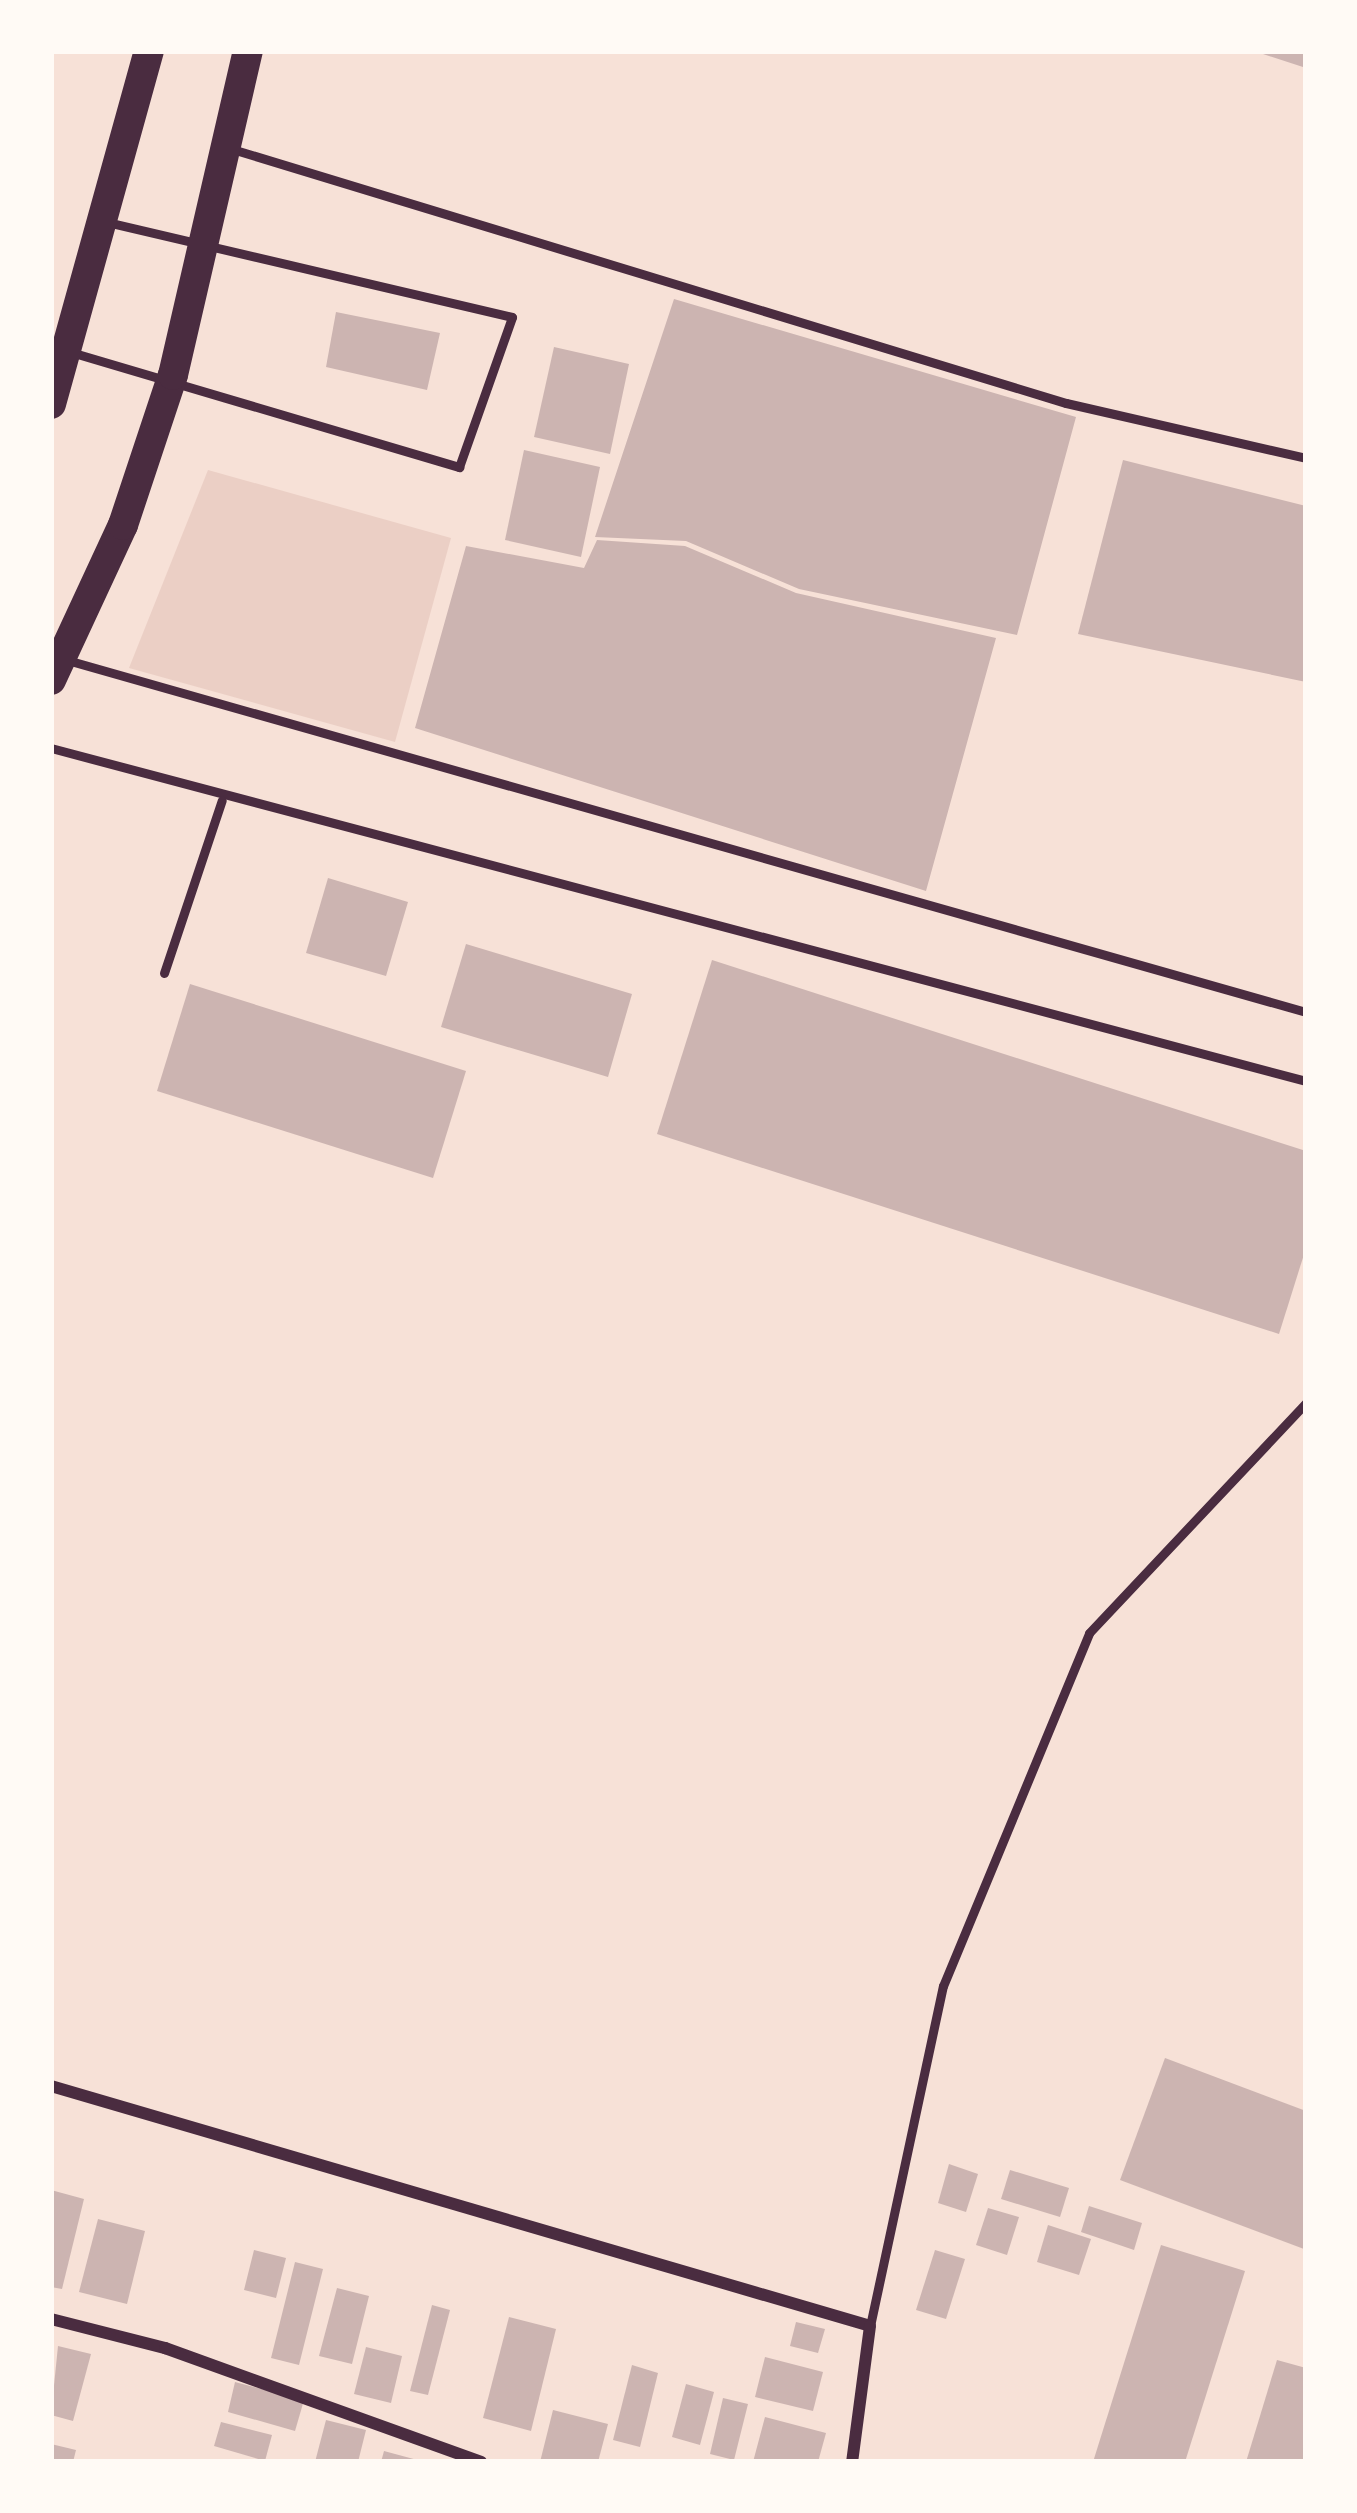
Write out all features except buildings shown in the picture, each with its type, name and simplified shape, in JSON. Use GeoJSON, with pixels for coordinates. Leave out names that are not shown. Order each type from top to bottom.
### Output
{"type":"FeatureCollection","features":[{"type":"Feature","properties":{"kind":"main road"},"geometry":{"type":"LineString","coordinates":[[51,404],[149,51]]}},
{"type":"Feature","properties":{"kind":"main road"},"geometry":{"type":"LineString","coordinates":[[56,669],[123,525],[173,375],[209,246],[248,51]]}},
{"type":"Feature","properties":{"kind":"street"},"geometry":{"type":"LineString","coordinates":[[51,2086],[870,2326],[852,2462]]}},
{"type":"Feature","properties":{"kind":"street"},"geometry":{"type":"LineString","coordinates":[[51,2319],[165,2348],[481,2462]]}},
{"type":"Feature","properties":{"kind":"lane"},"geometry":{"type":"LineString","coordinates":[[227,147],[1066,403],[1306,458]]}},
{"type":"Feature","properties":{"kind":"lane"},"geometry":{"type":"LineString","coordinates":[[68,352],[173,375],[460,467],[512,317],[104,221]]}},
{"type":"Feature","properties":{"kind":"lane"},"geometry":{"type":"LineString","coordinates":[[56,669],[1306,1012]]}},
{"type":"Feature","properties":{"kind":"lane"},"geometry":{"type":"LineString","coordinates":[[51,748],[223,800],[1306,1081]]}},
{"type":"Feature","properties":{"kind":"lane"},"geometry":{"type":"LineString","coordinates":[[164,973],[223,800]]}},
{"type":"Feature","properties":{"kind":"lane"},"geometry":{"type":"LineString","coordinates":[[870,2326],[943,1986],[1089,1634],[1306,1403]]}},
{"type":"Feature","properties":{"kind":"shaded area"},"geometry":{"type":"Polygon","coordinates":[[[208,470],[451,538],[395,742],[129,668],[208,470]]]}}]}
